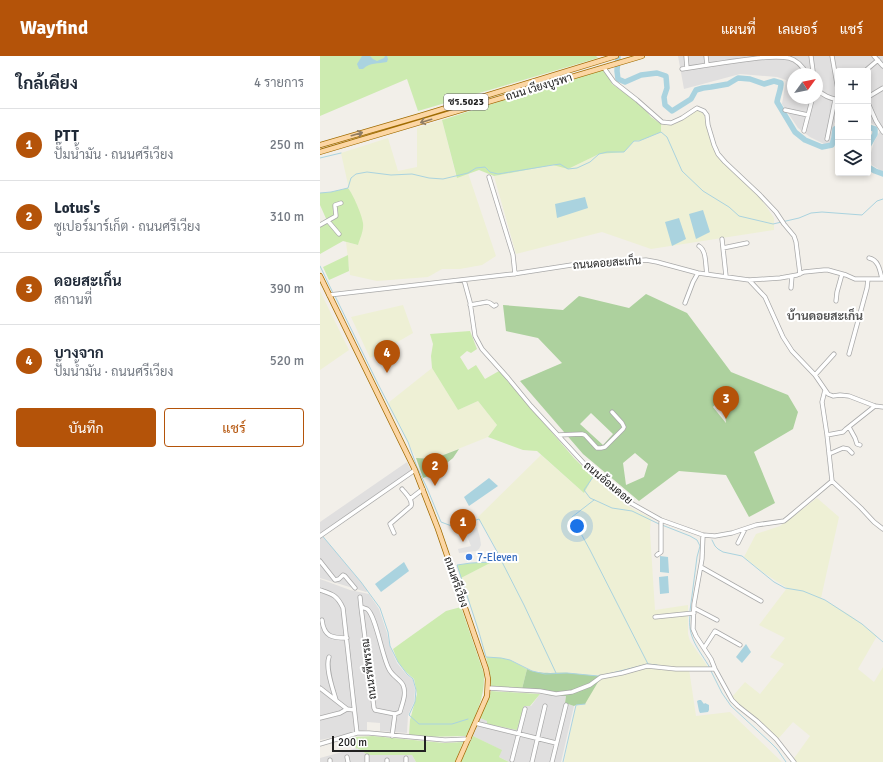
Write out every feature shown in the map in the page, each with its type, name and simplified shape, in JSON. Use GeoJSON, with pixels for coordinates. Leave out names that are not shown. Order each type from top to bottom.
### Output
{"type":"FeatureCollection","features":[{"type":"Feature","properties":{"kind":"main road","name":"ถนน เวียงบูรพา"},"geometry":{"type":"LineString","coordinates":[[320,152],[642,56]]}},
{"type":"Feature","properties":{"kind":"main road","name":"ถนน เวียงบูรพา"},"geometry":{"type":"LineString","coordinates":[[320,145],[614,57]]}},
{"type":"Feature","properties":{"kind":"main road"},"geometry":{"type":"LineString","coordinates":[[504,90],[507,97]]}},
{"type":"Feature","properties":{"kind":"main road","name":"ถนนศรีเวียง"},"geometry":{"type":"LineString","coordinates":[[320,276],[415,470],[438,529],[486,669],[488,678],[487,696],[458,762]]}},
{"type":"Feature","properties":{"kind":"street"},"geometry":{"type":"LineString","coordinates":[[686,56],[687,68]]}},
{"type":"Feature","properties":{"kind":"street"},"geometry":{"type":"LineString","coordinates":[[706,56],[707,65]]}},
{"type":"Feature","properties":{"kind":"street"},"geometry":{"type":"LineString","coordinates":[[728,56],[729,62]]}},
{"type":"Feature","properties":{"kind":"street"},"geometry":{"type":"LineString","coordinates":[[682,69],[748,58],[774,56],[789,57],[804,68]]}},
{"type":"Feature","properties":{"kind":"street"},"geometry":{"type":"LineString","coordinates":[[811,56],[813,68]]}},
{"type":"Feature","properties":{"kind":"street"},"geometry":{"type":"LineString","coordinates":[[832,56],[835,73]]}},
{"type":"Feature","properties":{"kind":"street"},"geometry":{"type":"LineString","coordinates":[[874,56],[883,66]]}},
{"type":"Feature","properties":{"kind":"street"},"geometry":{"type":"LineString","coordinates":[[869,68],[878,60]]}},
{"type":"Feature","properties":{"kind":"street"},"geometry":{"type":"LineString","coordinates":[[604,68],[614,82],[662,122],[671,123],[697,108],[704,110],[707,115],[708,126],[718,154],[760,194],[794,236],[800,274]]}},
{"type":"Feature","properties":{"kind":"street"},"geometry":{"type":"LineString","coordinates":[[871,95],[883,88]]}},
{"type":"Feature","properties":{"kind":"street"},"geometry":{"type":"LineString","coordinates":[[823,95],[835,100]]}},
{"type":"Feature","properties":{"kind":"street"},"geometry":{"type":"LineString","coordinates":[[804,130],[811,104]]}},
{"type":"Feature","properties":{"kind":"street"},"geometry":{"type":"LineString","coordinates":[[827,139],[835,104]]}},
{"type":"Feature","properties":{"kind":"street"},"geometry":{"type":"LineString","coordinates":[[868,104],[883,132]]}},
{"type":"Feature","properties":{"kind":"street"},"geometry":{"type":"LineString","coordinates":[[785,110],[808,114]]}},
{"type":"Feature","properties":{"kind":"street"},"geometry":{"type":"LineString","coordinates":[[489,177],[513,255],[515,274]]}},
{"type":"Feature","properties":{"kind":"street"},"geometry":{"type":"LineString","coordinates":[[320,225],[336,216],[335,206],[341,203]]}},
{"type":"Feature","properties":{"kind":"street"},"geometry":{"type":"LineString","coordinates":[[328,221],[339,234]]}},
{"type":"Feature","properties":{"kind":"street"},"geometry":{"type":"LineString","coordinates":[[722,239],[726,276]]}},
{"type":"Feature","properties":{"kind":"street"},"geometry":{"type":"LineString","coordinates":[[723,248],[747,244]]}},
{"type":"Feature","properties":{"kind":"street"},"geometry":{"type":"LineString","coordinates":[[699,246],[702,248],[704,253],[707,274]]}},
{"type":"Feature","properties":{"kind":"street"},"geometry":{"type":"LineString","coordinates":[[869,258],[876,261],[883,279]]}},
{"type":"Feature","properties":{"kind":"street","name":"ถนนดอยสะเก็น"},"geometry":{"type":"LineString","coordinates":[[329,295],[515,274],[578,264],[646,260],[698,273],[749,280],[770,279],[792,276],[804,272],[824,270],[855,279],[883,279]]}},
{"type":"Feature","properties":{"kind":"street"},"geometry":{"type":"LineString","coordinates":[[684,303],[698,273]]}},
{"type":"Feature","properties":{"kind":"street"},"geometry":{"type":"LineString","coordinates":[[836,302],[842,274]]}},
{"type":"Feature","properties":{"kind":"street"},"geometry":{"type":"LineString","coordinates":[[791,288],[792,276]]}},
{"type":"Feature","properties":{"kind":"street"},"geometry":{"type":"LineString","coordinates":[[849,354],[867,288],[868,279]]}},
{"type":"Feature","properties":{"kind":"street","name":"ถนนอ้อมดอย"},"geometry":{"type":"LineString","coordinates":[[464,280],[475,336],[482,349],[531,406],[590,470],[629,502],[661,520],[703,535],[715,536],[756,525],[784,521],[832,481]]}},
{"type":"Feature","properties":{"kind":"street"},"geometry":{"type":"LineString","coordinates":[[749,280],[765,297],[783,337],[792,351],[814,375],[828,394],[833,396],[849,396],[875,406],[883,407]]}},
{"type":"Feature","properties":{"kind":"street"},"geometry":{"type":"LineString","coordinates":[[470,305],[487,302],[494,306],[496,305]]}},
{"type":"Feature","properties":{"kind":"street"},"geometry":{"type":"LineString","coordinates":[[814,375],[834,354]]}},
{"type":"Feature","properties":{"kind":"street"},"geometry":{"type":"LineString","coordinates":[[825,390],[822,402],[828,435],[832,481],[883,529]]}},
{"type":"Feature","properties":{"kind":"street"},"geometry":{"type":"LineString","coordinates":[[828,435],[843,432],[875,406]]}},
{"type":"Feature","properties":{"kind":"street"},"geometry":{"type":"LineString","coordinates":[[558,435],[582,434],[585,435],[597,448],[601,448],[605,446],[624,427],[612,412]]}},
{"type":"Feature","properties":{"kind":"street"},"geometry":{"type":"LineString","coordinates":[[849,427],[857,444],[860,445]]}},
{"type":"Feature","properties":{"kind":"street"},"geometry":{"type":"LineString","coordinates":[[829,454],[842,448],[848,449],[852,453]]}},
{"type":"Feature","properties":{"kind":"street"},"geometry":{"type":"LineString","coordinates":[[322,535],[415,470]]}},
{"type":"Feature","properties":{"kind":"street"},"geometry":{"type":"LineString","coordinates":[[394,533],[390,524],[411,506],[412,503],[402,489]]}},
{"type":"Feature","properties":{"kind":"street"},"geometry":{"type":"LineString","coordinates":[[410,499],[423,489]]}},
{"type":"Feature","properties":{"kind":"street"},"geometry":{"type":"LineString","coordinates":[[657,555],[661,552],[661,520]]}},
{"type":"Feature","properties":{"kind":"street"},"geometry":{"type":"LineString","coordinates":[[738,543],[745,529]]}},
{"type":"Feature","properties":{"kind":"street"},"geometry":{"type":"LineString","coordinates":[[703,535],[702,559],[694,608],[693,629],[711,659],[732,700],[776,739],[794,762]]}},
{"type":"Feature","properties":{"kind":"street"},"geometry":{"type":"LineString","coordinates":[[320,560],[336,580],[343,575],[355,588]]}},
{"type":"Feature","properties":{"kind":"street"},"geometry":{"type":"LineString","coordinates":[[701,567],[761,601]]}},
{"type":"Feature","properties":{"kind":"street"},"geometry":{"type":"LineString","coordinates":[[320,590],[334,595],[340,600],[343,608],[357,733]]}},
{"type":"Feature","properties":{"kind":"street","name":"ถนนรพีพรรณ"},"geometry":{"type":"LineString","coordinates":[[360,597],[361,607],[374,708],[375,710],[395,714],[400,712],[404,696],[403,686],[388,669],[374,620],[370,612],[366,608],[361,607]]}},
{"type":"Feature","properties":{"kind":"street"},"geometry":{"type":"LineString","coordinates":[[694,608],[717,620]]}},
{"type":"Feature","properties":{"kind":"street"},"geometry":{"type":"LineString","coordinates":[[656,617],[694,613]]}},
{"type":"Feature","properties":{"kind":"street"},"geometry":{"type":"LineString","coordinates":[[322,620],[323,627],[331,637],[347,638]]}},
{"type":"Feature","properties":{"kind":"street"},"geometry":{"type":"LineString","coordinates":[[704,648],[715,631],[740,645]]}},
{"type":"Feature","properties":{"kind":"street"},"geometry":{"type":"LineString","coordinates":[[330,657],[328,668],[336,700]]}},
{"type":"Feature","properties":{"kind":"street"},"geometry":{"type":"LineString","coordinates":[[488,688],[540,691],[556,694],[572,692],[590,685],[602,677],[647,666],[676,669],[715,669]]}},
{"type":"Feature","properties":{"kind":"street"},"geometry":{"type":"LineString","coordinates":[[320,688],[347,709],[354,710]]}},
{"type":"Feature","properties":{"kind":"street"},"geometry":{"type":"LineString","coordinates":[[552,762],[566,705]]}},
{"type":"Feature","properties":{"kind":"street"},"geometry":{"type":"LineString","coordinates":[[532,762],[545,706]]}},
{"type":"Feature","properties":{"kind":"street"},"geometry":{"type":"LineString","coordinates":[[320,718],[340,713],[347,709]]}},
{"type":"Feature","properties":{"kind":"street"},"geometry":{"type":"LineString","coordinates":[[512,760],[525,709]]}},
{"type":"Feature","properties":{"kind":"street","name":"ถนนรพีพรรณ"},"geometry":{"type":"LineString","coordinates":[[392,736],[395,714]]}},
{"type":"Feature","properties":{"kind":"street"},"geometry":{"type":"LineString","coordinates":[[475,723],[556,743]]}},
{"type":"Feature","properties":{"kind":"street"},"geometry":{"type":"LineString","coordinates":[[320,744],[357,733],[445,740],[468,739]]}},
{"type":"Feature","properties":{"kind":"street"},"geometry":{"type":"LineString","coordinates":[[366,756],[367,762]]}},
{"type":"Feature","properties":{"kind":"street"},"geometry":{"type":"LineString","coordinates":[[347,757],[348,762]]}},
{"type":"Feature","properties":{"kind":"shaded area"},"geometry":{"type":"Polygon","coordinates":[[[678,56],[883,56],[883,172],[872,165],[871,160],[871,152],[874,142],[881,129],[871,123],[871,68],[835,68],[834,138],[828,146],[810,137],[798,128],[782,104],[786,80],[777,77],[740,74],[684,89],[678,56]]]}},
{"type":"Feature","properties":{"kind":"shaded area"},"geometry":{"type":"Polygon","coordinates":[[[407,462],[412,472],[322,535],[368,591],[366,592],[320,578],[320,522],[407,462]]]}},
{"type":"Feature","properties":{"kind":"shaded area"},"geometry":{"type":"Polygon","coordinates":[[[477,527],[481,545],[479,549],[476,551],[459,553],[458,549],[471,546],[466,534],[477,527]]]}},
{"type":"Feature","properties":{"kind":"shaded area"},"geometry":{"type":"Polygon","coordinates":[[[320,579],[350,590],[369,594],[379,609],[390,647],[397,663],[413,680],[415,690],[414,702],[408,715],[407,733],[380,731],[380,723],[367,722],[367,730],[320,740],[320,579]]]}},
{"type":"Feature","properties":{"kind":"shaded area"},"geometry":{"type":"Polygon","coordinates":[[[540,694],[566,696],[565,703],[574,706],[561,762],[509,762],[499,757],[501,750],[473,736],[480,718],[488,721],[487,723],[524,706],[531,706],[540,694]]]}},
{"type":"Feature","properties":{"kind":"shaded area"},"geometry":{"type":"Polygon","coordinates":[[[357,748],[368,755],[412,755],[416,762],[320,762],[320,758],[357,748]]]}},
{"type":"Feature","properties":{"kind":"green space"},"geometry":{"type":"Polygon","coordinates":[[[320,56],[596,56],[598,58],[418,111],[407,79],[320,116],[320,56]]]}},
{"type":"Feature","properties":{"kind":"green space"},"geometry":{"type":"Polygon","coordinates":[[[604,68],[612,84],[635,100],[651,117],[661,124],[661,132],[642,140],[634,141],[624,152],[599,154],[568,169],[553,165],[494,176],[479,170],[457,178],[442,120],[604,68]]]}},
{"type":"Feature","properties":{"kind":"green space"},"geometry":{"type":"Polygon","coordinates":[[[697,109],[701,110],[707,115],[714,150],[762,200],[774,218],[774,230],[651,249],[602,232],[516,254],[494,176],[560,164],[568,169],[599,154],[661,132],[661,124],[669,125],[682,119],[697,109]]]}},
{"type":"Feature","properties":{"kind":"green space"},"geometry":{"type":"Polygon","coordinates":[[[442,120],[456,176],[468,173],[496,256],[482,265],[460,269],[442,269],[428,277],[377,281],[350,275],[346,242],[358,245],[357,206],[349,189],[341,153],[388,138],[398,171],[417,167],[417,128],[442,120]]]}},
{"type":"Feature","properties":{"kind":"green space"},"geometry":{"type":"Polygon","coordinates":[[[348,188],[357,205],[363,223],[358,245],[343,241],[320,254],[320,227],[328,223],[320,205],[320,193],[348,188]]]}},
{"type":"Feature","properties":{"kind":"green space"},"geometry":{"type":"Polygon","coordinates":[[[348,255],[349,271],[329,280],[323,267],[348,255]]]}},
{"type":"Feature","properties":{"kind":"green space"},"geometry":{"type":"Polygon","coordinates":[[[320,291],[349,350],[320,370],[320,291]]]}},
{"type":"Feature","properties":{"kind":"green space"},"geometry":{"type":"Polygon","coordinates":[[[646,294],[687,313],[731,372],[788,395],[798,412],[793,429],[754,452],[775,503],[749,517],[726,475],[679,471],[639,501],[583,454],[520,381],[562,363],[538,338],[506,331],[503,305],[563,310],[579,296],[629,308],[646,294]],[[718,401],[713,407],[726,423],[724,406],[718,401]],[[591,413],[580,424],[603,445],[613,434],[591,413]],[[635,453],[623,463],[626,485],[644,477],[648,464],[635,453]]]}},
{"type":"Feature","properties":{"kind":"green space"},"geometry":{"type":"Polygon","coordinates":[[[403,305],[413,333],[370,358],[351,317],[403,305]]]}},
{"type":"Feature","properties":{"kind":"green space"},"geometry":{"type":"Polygon","coordinates":[[[470,331],[477,349],[471,353],[467,351],[460,357],[468,370],[476,365],[485,379],[499,371],[574,458],[593,477],[584,493],[537,451],[523,450],[488,437],[497,425],[478,401],[458,410],[432,368],[431,356],[433,344],[430,334],[470,331]]]}},
{"type":"Feature","properties":{"kind":"green space"},"geometry":{"type":"Polygon","coordinates":[[[432,368],[458,410],[478,401],[497,425],[488,437],[433,459],[416,458],[388,403],[432,368]]]}},
{"type":"Feature","properties":{"kind":"green space"},"geometry":{"type":"Polygon","coordinates":[[[459,449],[453,458],[432,475],[423,478],[416,458],[433,459],[459,449]]]}},
{"type":"Feature","properties":{"kind":"green space"},"geometry":{"type":"Polygon","coordinates":[[[541,455],[584,493],[593,477],[628,506],[651,518],[650,532],[655,610],[688,605],[688,634],[690,641],[708,667],[689,669],[696,716],[730,712],[782,762],[564,762],[576,705],[601,677],[647,666],[670,667],[648,664],[598,676],[532,671],[510,660],[486,657],[461,578],[501,557],[478,517],[541,455]]]}},
{"type":"Feature","properties":{"kind":"green space"},"geometry":{"type":"Polygon","coordinates":[[[817,498],[839,517],[821,598],[850,615],[877,636],[858,669],[874,682],[883,667],[883,762],[794,762],[792,761],[810,736],[793,722],[778,739],[731,698],[745,682],[760,694],[784,664],[770,657],[785,638],[759,625],[787,588],[764,573],[744,557],[756,534],[780,526],[817,498]]]}},
{"type":"Feature","properties":{"kind":"green space"},"geometry":{"type":"Polygon","coordinates":[[[492,562],[461,578],[457,565],[472,563],[492,562]]]}},
{"type":"Feature","properties":{"kind":"green space"},"geometry":{"type":"Polygon","coordinates":[[[461,607],[484,674],[482,697],[477,711],[466,736],[423,737],[409,735],[410,720],[417,694],[414,679],[398,662],[393,649],[446,611],[461,607]]]}},
{"type":"Feature","properties":{"kind":"green space"},"geometry":{"type":"Polygon","coordinates":[[[486,657],[510,660],[527,669],[522,689],[491,687],[491,679],[486,657]]]}},
{"type":"Feature","properties":{"kind":"green space"},"geometry":{"type":"Polygon","coordinates":[[[527,669],[542,673],[569,673],[601,677],[585,704],[574,706],[565,703],[566,696],[547,695],[546,691],[522,689],[527,669]]]}},
{"type":"Feature","properties":{"kind":"green space"},"geometry":{"type":"Polygon","coordinates":[[[491,691],[540,694],[530,706],[524,706],[517,730],[487,724],[487,721],[480,718],[491,691]]]}},
{"type":"Feature","properties":{"kind":"green space"},"geometry":{"type":"Polygon","coordinates":[[[373,736],[444,743],[463,742],[455,762],[416,762],[412,755],[368,755],[357,748],[356,749],[353,737],[373,736]]]}},
{"type":"Feature","properties":{"kind":"green space"},"geometry":{"type":"Polygon","coordinates":[[[473,736],[502,750],[499,757],[509,762],[461,762],[473,736]]]}},
{"type":"Feature","properties":{"kind":"water"},"geometry":{"type":"Polygon","coordinates":[[[362,56],[370,56],[377,61],[385,56],[387,56],[388,59],[387,62],[371,64],[363,69],[359,69],[357,64],[362,56]]]}},
{"type":"Feature","properties":{"kind":"water"},"geometry":{"type":"Polygon","coordinates":[[[585,197],[588,208],[557,218],[555,204],[585,197]]]}},
{"type":"Feature","properties":{"kind":"water"},"geometry":{"type":"Polygon","coordinates":[[[703,210],[710,232],[696,239],[689,214],[703,210]]]}},
{"type":"Feature","properties":{"kind":"water"},"geometry":{"type":"Polygon","coordinates":[[[679,218],[686,239],[672,246],[665,222],[679,218]]]}},
{"type":"Feature","properties":{"kind":"water"},"geometry":{"type":"Polygon","coordinates":[[[489,478],[498,486],[469,506],[464,497],[489,478]]]}},
{"type":"Feature","properties":{"kind":"water"},"geometry":{"type":"Polygon","coordinates":[[[660,556],[668,557],[669,573],[660,572],[660,556]]]}},
{"type":"Feature","properties":{"kind":"water"},"geometry":{"type":"Polygon","coordinates":[[[404,562],[409,571],[381,592],[375,584],[404,562]]]}},
{"type":"Feature","properties":{"kind":"water"},"geometry":{"type":"Polygon","coordinates":[[[668,576],[669,593],[660,594],[659,577],[668,576]]]}},
{"type":"Feature","properties":{"kind":"water"},"geometry":{"type":"Polygon","coordinates":[[[746,644],[751,652],[742,663],[736,657],[746,644]]]}},
{"type":"Feature","properties":{"kind":"water"},"geometry":{"type":"Polygon","coordinates":[[[701,700],[704,704],[709,705],[708,712],[700,713],[697,701],[701,700]]]}},
{"type":"Feature","properties":{"kind":"waterway"},"geometry":{"type":"LineString","coordinates":[[618,56],[618,79],[625,82],[641,75],[657,73],[666,76],[667,88],[664,97],[665,105],[672,111],[691,99],[696,90],[728,84],[738,78],[750,79],[764,84],[774,81],[781,83],[777,102],[795,132],[805,140],[822,147],[832,145],[835,129]]}},
{"type":"Feature","properties":{"kind":"waterway"},"geometry":{"type":"LineString","coordinates":[[871,128],[875,129],[875,134],[871,141]]}},
{"type":"Feature","properties":{"kind":"waterway"},"geometry":{"type":"LineString","coordinates":[[320,193],[348,188],[351,178],[356,174],[367,172],[391,175],[412,174],[429,178],[443,179],[468,173],[476,168],[485,167],[490,172],[498,174],[560,164],[568,169],[577,168],[590,162],[599,154],[607,152],[624,152],[634,141],[639,141],[661,132],[667,137],[682,171],[703,191],[729,207],[739,216],[773,224],[799,218],[811,213],[822,212],[862,215],[877,201],[883,199]]}},
{"type":"Feature","properties":{"kind":"waterway"},"geometry":{"type":"LineString","coordinates":[[320,158],[341,153]]}},
{"type":"Feature","properties":{"kind":"waterway"},"geometry":{"type":"LineString","coordinates":[[871,169],[883,174]]}},
{"type":"Feature","properties":{"kind":"waterway"},"geometry":{"type":"LineString","coordinates":[[320,266],[333,293]]}},
{"type":"Feature","properties":{"kind":"waterway"},"geometry":{"type":"LineString","coordinates":[[335,296],[408,442],[417,467],[441,522],[457,528],[467,529],[479,519],[500,557]]}},
{"type":"Feature","properties":{"kind":"waterway"},"geometry":{"type":"LineString","coordinates":[[593,477],[584,490],[590,498],[612,508],[632,511],[659,524]]}},
{"type":"Feature","properties":{"kind":"waterway"},"geometry":{"type":"LineString","coordinates":[[572,517],[594,500]]}},
{"type":"Feature","properties":{"kind":"waterway"},"geometry":{"type":"LineString","coordinates":[[573,519],[648,664]]}},
{"type":"Feature","properties":{"kind":"waterway"},"geometry":{"type":"LineString","coordinates":[[662,525],[690,536],[697,540],[700,546],[697,557],[690,611]]}},
{"type":"Feature","properties":{"kind":"waterway"},"geometry":{"type":"LineString","coordinates":[[320,533],[361,582],[380,608],[388,632],[390,646],[398,662],[413,679],[416,690],[415,702],[409,715],[419,724],[452,724],[468,719]]}},
{"type":"Feature","properties":{"kind":"waterway"},"geometry":{"type":"LineString","coordinates":[[712,540],[718,549],[723,552],[742,556],[774,582],[785,588],[803,591],[825,600],[862,624],[883,642]]}},
{"type":"Feature","properties":{"kind":"waterway"},"geometry":{"type":"LineString","coordinates":[[556,673],[500,558],[492,562],[457,565],[486,657],[510,660],[532,671],[545,674],[567,673],[600,675]]}},
{"type":"Feature","properties":{"kind":"waterway"},"geometry":{"type":"LineString","coordinates":[[690,615],[690,630],[692,637],[710,668]]}},
{"type":"Feature","properties":{"kind":"waterway"},"geometry":{"type":"LineString","coordinates":[[604,675],[648,664],[657,665]]}},
{"type":"Feature","properties":{"kind":"waterway"},"geometry":{"type":"LineString","coordinates":[[711,671],[722,693],[731,706],[777,749],[786,762]]}},
{"type":"Feature","properties":{"kind":"waterway"},"geometry":{"type":"LineString","coordinates":[[563,762],[576,705],[585,704]]}},
{"type":"Feature","properties":{"kind":"place","name":"บางจาก"},"geometry":{"type":"Point","coordinates":[387,373]}},
{"type":"Feature","properties":{"kind":"place","name":"ดอยสะเก็น"},"geometry":{"type":"Point","coordinates":[726,419]}},
{"type":"Feature","properties":{"kind":"place","name":"Lotus's"},"geometry":{"type":"Point","coordinates":[435,486]}},
{"type":"Feature","properties":{"kind":"place","name":"PTT"},"geometry":{"type":"Point","coordinates":[463,542]}},
{"type":"Feature","properties":{"kind":"place","name":"7-Eleven"},"geometry":{"type":"Point","coordinates":[469,557]}},
{"type":"Feature","properties":{"kind":"district","name":"บ้านดอยสะเก็น"},"geometry":{"type":"Point","coordinates":[825,316]}}]}
